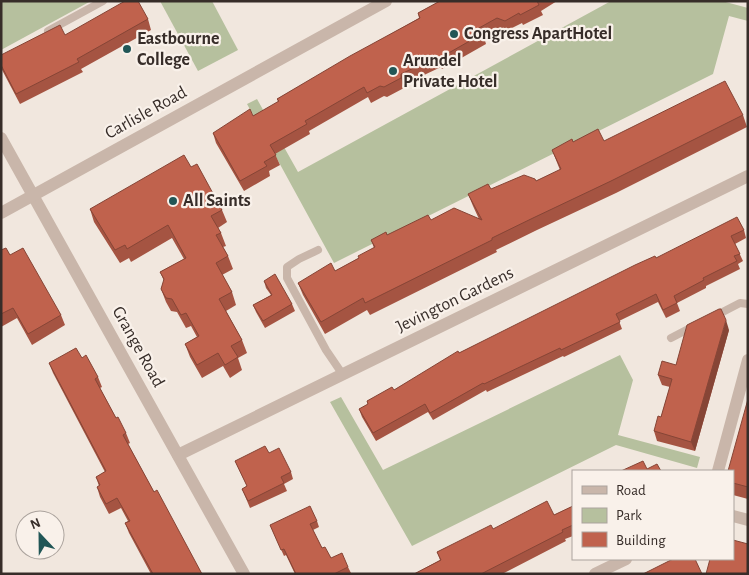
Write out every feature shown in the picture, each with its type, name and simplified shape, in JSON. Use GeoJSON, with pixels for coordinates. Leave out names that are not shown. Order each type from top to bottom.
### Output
{"type":"FeatureCollection","features":[{"type":"Feature","properties":{"kind":"street","name":"Carlisle Road"},"geometry":{"type":"LineString","coordinates":[[1,213],[384,2]]}},
{"type":"Feature","properties":{"kind":"street","name":"Grange Road"},"geometry":{"type":"LineString","coordinates":[[1,138],[244,574]]}},
{"type":"Feature","properties":{"kind":"street","name":"Jevington Gardens"},"geometry":{"type":"LineString","coordinates":[[178,455],[748,176]]}},
{"type":"Feature","properties":{"kind":"street"},"geometry":{"type":"LineString","coordinates":[[718,470],[748,360]]}},
{"type":"Feature","properties":{"kind":"street"},"geometry":{"type":"LineString","coordinates":[[734,516],[748,520]]}},
{"type":"Feature","properties":{"kind":"street"},"geometry":{"type":"LineString","coordinates":[[595,574],[624,560]]}},
{"type":"Feature","properties":{"kind":"lane"},"geometry":{"type":"LineString","coordinates":[[44,34],[103,1]]}},
{"type":"Feature","properties":{"kind":"lane"},"geometry":{"type":"LineString","coordinates":[[318,250],[299,259],[287,268],[287,278],[326,350],[343,375]]}},
{"type":"Feature","properties":{"kind":"lane"},"geometry":{"type":"LineString","coordinates":[[672,338],[740,303],[748,304]]}},
{"type":"Feature","properties":{"kind":"green space"},"geometry":{"type":"Polygon","coordinates":[[[1,1],[91,1],[1,50],[1,1]]]}},
{"type":"Feature","properties":{"kind":"green space"},"geometry":{"type":"Polygon","coordinates":[[[160,1],[212,1],[238,50],[198,71],[160,1]]]}},
{"type":"Feature","properties":{"kind":"green space"},"geometry":{"type":"Polygon","coordinates":[[[611,1],[722,1],[748,8],[748,21],[729,16],[713,74],[334,263],[247,104],[257,99],[298,172],[611,1]]]}},
{"type":"Feature","properties":{"kind":"green space"},"geometry":{"type":"Polygon","coordinates":[[[620,355],[633,380],[618,435],[700,457],[697,468],[616,445],[412,546],[330,402],[341,397],[383,470],[620,355]]]}},
{"type":"Feature","properties":{"kind":"building"},"geometry":{"type":"Polygon","coordinates":[[[125,1],[138,1],[148,19],[77,59],[79,62],[16,94],[1,65],[1,55],[60,25],[65,35],[125,1]]]}},
{"type":"Feature","properties":{"kind":"building"},"geometry":{"type":"Polygon","coordinates":[[[440,1],[537,1],[539,5],[505,21],[497,18],[479,28],[482,34],[438,59],[437,57],[401,74],[401,78],[384,87],[380,86],[367,93],[364,87],[305,121],[307,124],[270,145],[276,155],[264,162],[267,166],[240,181],[213,133],[250,109],[253,116],[279,101],[277,99],[420,18],[418,13],[440,1]]]}},
{"type":"Feature","properties":{"kind":"building"},"geometry":{"type":"Polygon","coordinates":[[[725,81],[743,115],[492,238],[492,240],[365,303],[363,298],[321,322],[298,283],[331,263],[335,271],[375,247],[371,240],[386,232],[387,235],[428,215],[431,220],[454,208],[482,220],[468,194],[488,184],[491,189],[524,175],[536,181],[561,169],[552,150],[572,139],[573,142],[598,129],[604,141],[725,81]]]}},
{"type":"Feature","properties":{"kind":"building"},"geometry":{"type":"Polygon","coordinates":[[[184,155],[191,167],[197,164],[222,210],[211,216],[221,233],[216,235],[228,256],[216,263],[232,292],[219,299],[242,340],[231,346],[238,357],[225,365],[218,353],[197,365],[185,344],[199,336],[186,313],[181,315],[172,299],[166,298],[161,289],[164,279],[160,272],[186,258],[168,225],[127,249],[125,245],[115,250],[90,209],[184,155]]]}},
{"type":"Feature","properties":{"kind":"building"},"geometry":{"type":"Polygon","coordinates":[[[737,217],[744,230],[731,236],[740,254],[734,256],[737,261],[703,278],[704,280],[674,296],[677,303],[663,310],[656,294],[616,314],[620,322],[561,350],[560,348],[483,383],[430,413],[425,404],[373,433],[359,409],[368,404],[367,401],[392,387],[394,390],[458,351],[459,353],[635,265],[655,256],[656,258],[737,217]]]}},
{"type":"Feature","properties":{"kind":"building"},"geometry":{"type":"Polygon","coordinates":[[[6,248],[10,255],[23,248],[61,315],[28,334],[13,308],[1,314],[1,250],[6,248]]]}},
{"type":"Feature","properties":{"kind":"building"},"geometry":{"type":"Polygon","coordinates":[[[275,274],[292,304],[263,321],[253,305],[272,295],[264,281],[275,274]]]}},
{"type":"Feature","properties":{"kind":"building"},"geometry":{"type":"Polygon","coordinates":[[[721,309],[726,320],[691,442],[654,431],[658,416],[661,417],[672,379],[658,375],[662,361],[676,365],[687,325],[721,309]]]}},
{"type":"Feature","properties":{"kind":"building"},"geometry":{"type":"Polygon","coordinates":[[[76,348],[82,358],[86,355],[98,377],[95,379],[126,433],[123,435],[154,492],[157,490],[202,574],[153,574],[125,523],[130,521],[117,498],[106,504],[97,487],[100,485],[96,477],[106,471],[49,363],[76,348]]]}},
{"type":"Feature","properties":{"kind":"building"},"geometry":{"type":"Polygon","coordinates":[[[748,399],[748,487],[734,483],[734,470],[728,470],[748,399]]]}},
{"type":"Feature","properties":{"kind":"building"},"geometry":{"type":"Polygon","coordinates":[[[265,446],[269,453],[279,448],[291,472],[281,477],[284,483],[248,501],[242,489],[247,486],[235,461],[265,446]]]}},
{"type":"Feature","properties":{"kind":"building"},"geometry":{"type":"Polygon","coordinates":[[[643,461],[647,469],[657,464],[660,470],[623,470],[643,461]]]}},
{"type":"Feature","properties":{"kind":"building"},"geometry":{"type":"Polygon","coordinates":[[[547,501],[554,515],[572,506],[572,525],[562,530],[563,532],[481,574],[414,574],[441,560],[437,552],[491,525],[493,529],[547,501]]]}},
{"type":"Feature","properties":{"kind":"building"},"geometry":{"type":"Polygon","coordinates":[[[310,506],[317,521],[310,524],[322,548],[325,547],[331,558],[342,553],[348,567],[334,574],[296,574],[284,549],[281,550],[270,525],[310,506]]]}},
{"type":"Feature","properties":{"kind":"building"},"geometry":{"type":"Polygon","coordinates":[[[734,540],[748,544],[748,574],[706,574],[710,560],[734,560],[734,540]]]}},
{"type":"Feature","properties":{"kind":"building"},"geometry":{"type":"Polygon","coordinates":[[[671,560],[695,560],[702,574],[643,574],[671,560]]]}},
{"type":"Feature","properties":{"kind":"place","name":"Congress ApartHotel"},"geometry":{"type":"Point","coordinates":[454,34]}},
{"type":"Feature","properties":{"kind":"place","name":"Eastbourne College"},"geometry":{"type":"Point","coordinates":[127,49]}},
{"type":"Feature","properties":{"kind":"place","name":"Arundel Private Hotel"},"geometry":{"type":"Point","coordinates":[393,71]}},
{"type":"Feature","properties":{"kind":"place","name":"All Saints"},"geometry":{"type":"Point","coordinates":[173,201]}}]}
